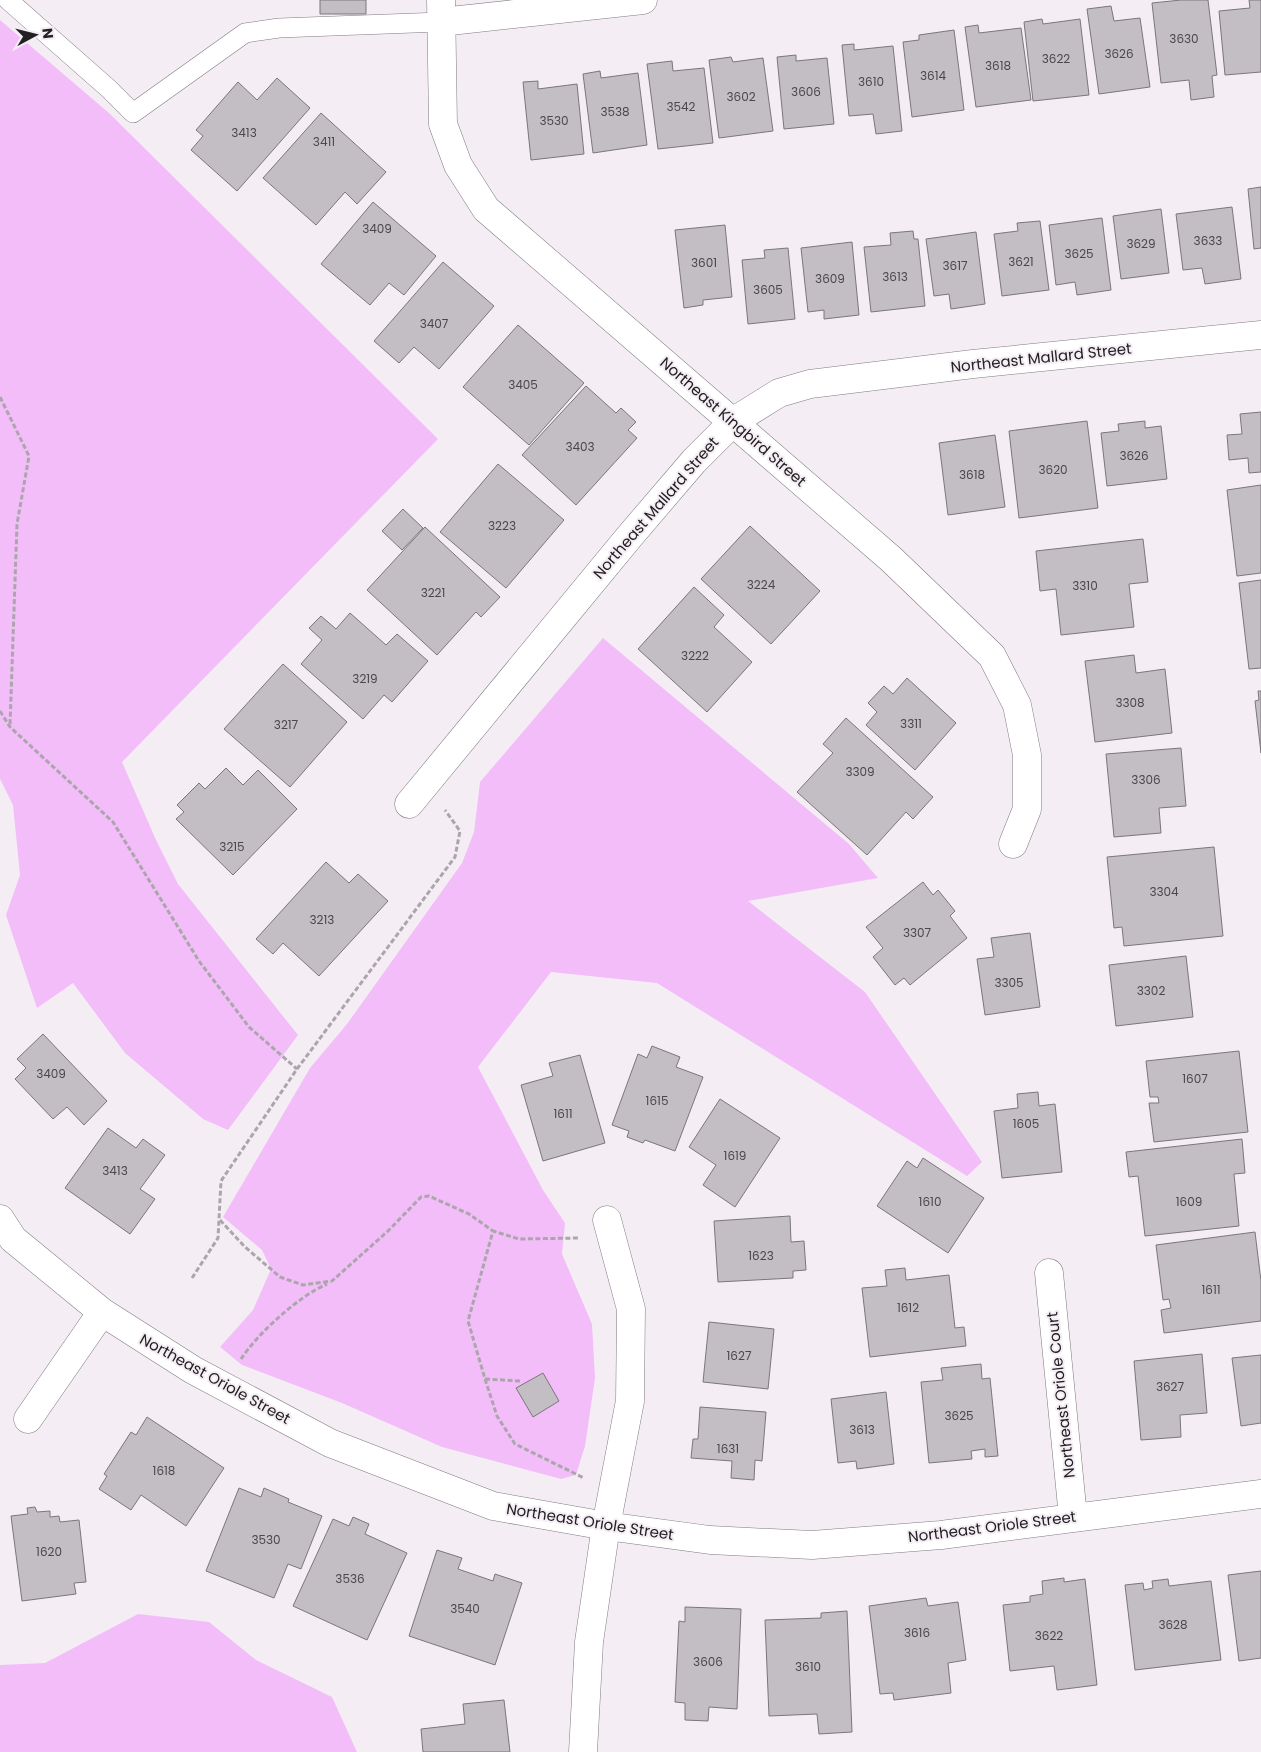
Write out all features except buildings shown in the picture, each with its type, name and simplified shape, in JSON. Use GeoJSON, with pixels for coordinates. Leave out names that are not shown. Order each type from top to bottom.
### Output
{"type":"FeatureCollection","features":[{"type":"Feature","properties":{"kind":"street"},"geometry":{"type":"LineString","coordinates":[[441,11],[643,0]]}},
{"type":"Feature","properties":{"kind":"street","name":"Northeast Kingbird Street"},"geometry":{"type":"LineString","coordinates":[[441,11],[443,124],[458,165],[486,209],[734,421],[891,559],[992,656],[1017,705],[1027,754],[1027,809],[1013,844]]}},
{"type":"Feature","properties":{"kind":"street","name":"Northeast Mallard Street"},"geometry":{"type":"LineString","coordinates":[[409,804],[629,536],[694,461],[734,421],[779,393],[810,384],[973,364],[1261,335]]}},
{"type":"Feature","properties":{"kind":"street","name":"Northeast Oriole Street"},"geometry":{"type":"LineString","coordinates":[[0,1219],[13,1239],[102,1312],[193,1370],[330,1443],[493,1506],[606,1526],[710,1540],[812,1546],[941,1535],[1261,1494]]}},
{"type":"Feature","properties":{"kind":"street"},"geometry":{"type":"LineString","coordinates":[[583,1752],[589,1642],[606,1526],[630,1401],[630,1309],[610,1229]]}},
{"type":"Feature","properties":{"kind":"street","name":"Northeast Oriole Court"},"geometry":{"type":"LineString","coordinates":[[1049,1273],[1073,1517]]}},
{"type":"Feature","properties":{"kind":"street"},"geometry":{"type":"LineString","coordinates":[[28,1419],[102,1312]]}},
{"type":"Feature","properties":{"kind":"lane"},"geometry":{"type":"LineString","coordinates":[[8,0],[109,89],[133,113],[246,33],[441,11]]}},
{"type":"Feature","properties":{"kind":"path"},"geometry":{"type":"LineString","coordinates":[[0,397],[30,456],[17,524],[10,727]]}},
{"type":"Feature","properties":{"kind":"path"},"geometry":{"type":"LineString","coordinates":[[0,711],[10,727],[113,822],[204,968],[249,1027],[297,1068]]}},
{"type":"Feature","properties":{"kind":"path"},"geometry":{"type":"LineString","coordinates":[[192,1278],[218,1238],[221,1181],[297,1068],[455,857],[460,831],[426,783]]}},
{"type":"Feature","properties":{"kind":"path"},"geometry":{"type":"LineString","coordinates":[[224,1386],[242,1356],[268,1328],[312,1290],[332,1281],[388,1231],[421,1197],[429,1196],[470,1214],[492,1231],[519,1239],[610,1229]]}},
{"type":"Feature","properties":{"kind":"path"},"geometry":{"type":"LineString","coordinates":[[220,1220],[245,1247],[280,1277],[303,1285],[332,1281]]}},
{"type":"Feature","properties":{"kind":"path"},"geometry":{"type":"LineString","coordinates":[[492,1231],[468,1321],[484,1379],[497,1416],[515,1444],[576,1474],[613,1489]]}},
{"type":"Feature","properties":{"kind":"path"},"geometry":{"type":"LineString","coordinates":[[484,1379],[520,1381]]}},
{"type":"Feature","properties":{"kind":"shaded area"},"geometry":{"type":"Polygon","coordinates":[[[0,20],[109,113],[438,439],[122,762],[156,840],[178,884],[298,1035],[228,1130],[203,1119],[125,1053],[73,983],[37,1008],[6,915],[20,875],[13,805],[0,779],[0,20]]]}},
{"type":"Feature","properties":{"kind":"shaded area"},"geometry":{"type":"Polygon","coordinates":[[[603,638],[849,844],[878,878],[748,901],[865,992],[982,1162],[967,1176],[657,983],[551,972],[478,1067],[543,1190],[565,1223],[562,1254],[592,1324],[595,1378],[585,1446],[576,1475],[561,1479],[442,1447],[342,1403],[242,1365],[220,1347],[253,1310],[271,1269],[262,1250],[223,1217],[310,1068],[347,1024],[462,863],[474,832],[480,782],[603,638]]]}},
{"type":"Feature","properties":{"kind":"shaded area"},"geometry":{"type":"Polygon","coordinates":[[[138,1614],[209,1622],[256,1660],[332,1697],[357,1752],[0,1752],[0,1665],[45,1663],[138,1614]]]}}]}
